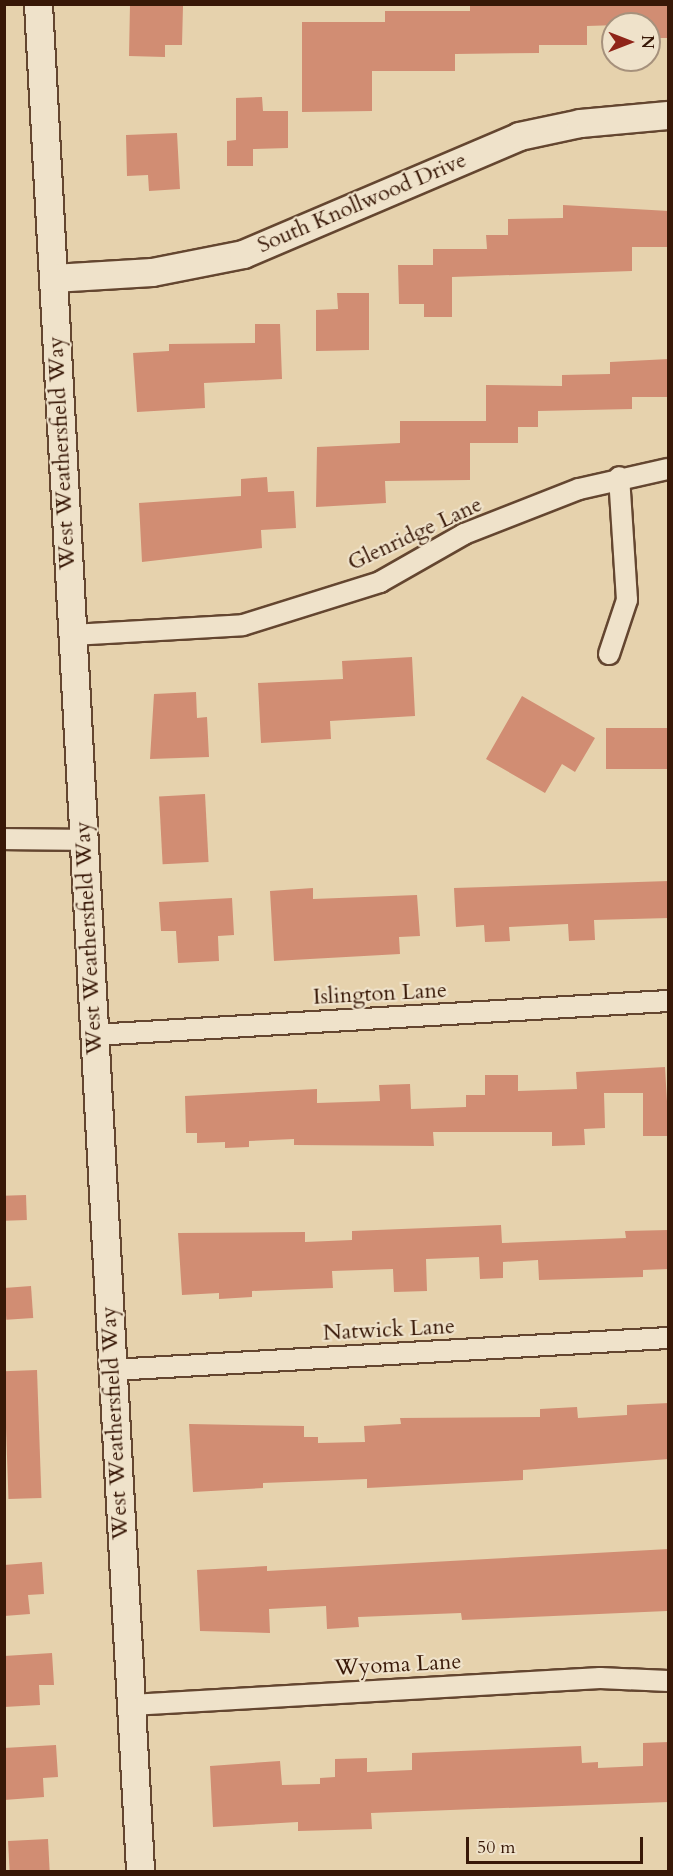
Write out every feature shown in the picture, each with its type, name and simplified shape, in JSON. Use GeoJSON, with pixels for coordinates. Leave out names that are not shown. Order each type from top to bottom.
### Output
{"type":"FeatureCollection","features":[{"type":"Feature","properties":{"kind":"street","name":"West Weathersfield Way"},"geometry":{"type":"LineString","coordinates":[[38,4],[140,1872]]}},
{"type":"Feature","properties":{"kind":"street","name":"South Knollwood Drive"},"geometry":{"type":"LineString","coordinates":[[53,278],[152,272],[243,254],[519,136],[580,123],[669,115]]}},
{"type":"Feature","properties":{"kind":"street","name":"Glenridge Lane"},"geometry":{"type":"LineString","coordinates":[[72,635],[243,625],[380,582],[464,534],[619,477],[669,469]]}},
{"type":"Feature","properties":{"kind":"street"},"geometry":{"type":"LineString","coordinates":[[609,654],[627,600],[619,477]]}},
{"type":"Feature","properties":{"kind":"street"},"geometry":{"type":"LineString","coordinates":[[4,839],[84,840]]}},
{"type":"Feature","properties":{"kind":"street","name":"Islington Lane"},"geometry":{"type":"LineString","coordinates":[[94,1035],[669,1001]]}},
{"type":"Feature","properties":{"kind":"street","name":"Natwick Lane"},"geometry":{"type":"LineString","coordinates":[[112,1370],[669,1338]]}},
{"type":"Feature","properties":{"kind":"street","name":"Wyoma Lane"},"geometry":{"type":"LineString","coordinates":[[131,1705],[600,1678],[669,1681]]}},
{"type":"Feature","properties":{"kind":"building"},"geometry":{"type":"Polygon","coordinates":[[[130,4],[183,6],[182,45],[165,45],[165,57],[129,56],[130,4]]]}},
{"type":"Feature","properties":{"kind":"building"},"geometry":{"type":"Polygon","coordinates":[[[470,4],[669,4],[669,38],[661,38],[661,12],[601,12],[601,26],[587,26],[587,45],[539,45],[539,53],[455,54],[455,71],[372,71],[372,111],[302,112],[302,22],[385,22],[385,11],[470,11],[470,4]]]}},
{"type":"Feature","properties":{"kind":"building"},"geometry":{"type":"Polygon","coordinates":[[[262,97],[263,111],[288,111],[288,148],[253,149],[253,166],[227,166],[227,141],[236,140],[236,98],[262,97]]]}},
{"type":"Feature","properties":{"kind":"building"},"geometry":{"type":"Polygon","coordinates":[[[177,133],[180,189],[149,191],[148,175],[127,176],[126,135],[177,133]]]}},
{"type":"Feature","properties":{"kind":"building"},"geometry":{"type":"Polygon","coordinates":[[[563,205],[669,211],[669,247],[632,247],[632,271],[452,277],[452,317],[424,317],[424,304],[399,304],[398,265],[433,265],[433,249],[487,249],[486,235],[508,235],[508,219],[563,218],[563,205]]]}},
{"type":"Feature","properties":{"kind":"building"},"geometry":{"type":"Polygon","coordinates":[[[337,293],[369,293],[369,350],[316,351],[316,310],[338,309],[337,293]]]}},
{"type":"Feature","properties":{"kind":"building"},"geometry":{"type":"Polygon","coordinates":[[[255,324],[280,324],[282,379],[204,383],[205,408],[137,412],[133,353],[169,351],[169,344],[255,343],[255,324]]]}},
{"type":"Feature","properties":{"kind":"building"},"geometry":{"type":"Polygon","coordinates":[[[669,359],[669,397],[632,397],[632,409],[538,411],[538,427],[518,427],[518,443],[470,443],[470,480],[385,481],[386,503],[316,507],[317,447],[400,443],[400,421],[486,421],[486,385],[562,386],[562,375],[610,374],[610,362],[669,359]]]}},
{"type":"Feature","properties":{"kind":"building"},"geometry":{"type":"Polygon","coordinates":[[[267,477],[268,492],[294,491],[296,528],[261,530],[262,548],[142,562],[139,503],[241,496],[241,479],[267,477]]]}},
{"type":"Feature","properties":{"kind":"building"},"geometry":{"type":"Polygon","coordinates":[[[412,657],[415,716],[330,721],[331,739],[261,743],[258,683],[343,679],[342,661],[412,657]]]}},
{"type":"Feature","properties":{"kind":"building"},"geometry":{"type":"Polygon","coordinates":[[[196,692],[197,718],[207,717],[209,757],[150,759],[154,694],[196,692]]]}},
{"type":"Feature","properties":{"kind":"building"},"geometry":{"type":"Polygon","coordinates":[[[522,696],[595,738],[575,772],[562,764],[545,793],[486,759],[522,696]]]}},
{"type":"Feature","properties":{"kind":"building"},"geometry":{"type":"Polygon","coordinates":[[[606,728],[668,728],[668,769],[606,769],[606,728]]]}},
{"type":"Feature","properties":{"kind":"building"},"geometry":{"type":"Polygon","coordinates":[[[205,794],[209,862],[163,864],[159,796],[205,794]]]}},
{"type":"Feature","properties":{"kind":"building"},"geometry":{"type":"Polygon","coordinates":[[[669,881],[669,918],[594,920],[595,940],[569,941],[568,924],[509,927],[510,941],[485,942],[484,925],[456,927],[454,888],[669,881]]]}},
{"type":"Feature","properties":{"kind":"building"},"geometry":{"type":"Polygon","coordinates":[[[313,888],[313,899],[417,895],[420,936],[399,937],[400,954],[274,961],[270,891],[313,888]]]}},
{"type":"Feature","properties":{"kind":"building"},"geometry":{"type":"Polygon","coordinates":[[[232,898],[234,935],[218,936],[219,961],[178,963],[176,931],[161,931],[159,902],[232,898]]]}},
{"type":"Feature","properties":{"kind":"building"},"geometry":{"type":"Polygon","coordinates":[[[665,1067],[669,1136],[643,1136],[643,1093],[604,1093],[605,1128],[584,1129],[585,1145],[552,1146],[552,1132],[433,1132],[434,1146],[294,1145],[294,1139],[249,1141],[249,1147],[225,1148],[225,1142],[197,1143],[197,1133],[186,1133],[185,1096],[317,1089],[317,1103],[380,1101],[379,1085],[410,1084],[411,1109],[466,1107],[466,1095],[485,1095],[485,1075],[518,1075],[518,1091],[577,1089],[576,1072],[665,1067]]]}},
{"type":"Feature","properties":{"kind":"building"},"geometry":{"type":"Polygon","coordinates":[[[26,1195],[27,1220],[5,1221],[4,1196],[26,1195]]]}},
{"type":"Feature","properties":{"kind":"building"},"geometry":{"type":"Polygon","coordinates":[[[501,1225],[502,1243],[626,1238],[625,1231],[669,1230],[669,1269],[643,1270],[643,1277],[539,1280],[538,1260],[503,1262],[503,1278],[480,1279],[479,1257],[426,1259],[427,1291],[394,1292],[393,1269],[332,1271],[333,1288],[252,1291],[252,1297],[219,1299],[219,1293],[182,1295],[178,1233],[305,1232],[305,1242],[352,1240],[352,1231],[501,1225]]]}},
{"type":"Feature","properties":{"kind":"building"},"geometry":{"type":"Polygon","coordinates":[[[31,1286],[33,1318],[6,1320],[4,1288],[31,1286]]]}},
{"type":"Feature","properties":{"kind":"building"},"geometry":{"type":"Polygon","coordinates":[[[37,1370],[41,1498],[8,1499],[4,1371],[37,1370]]]}},
{"type":"Feature","properties":{"kind":"building"},"geometry":{"type":"Polygon","coordinates":[[[669,1403],[669,1459],[523,1470],[523,1480],[367,1488],[367,1479],[263,1483],[263,1488],[193,1492],[189,1424],[304,1426],[304,1437],[318,1437],[318,1443],[365,1442],[364,1426],[401,1424],[400,1418],[540,1417],[540,1409],[577,1407],[578,1418],[627,1415],[627,1405],[669,1403]]]}},
{"type":"Feature","properties":{"kind":"building"},"geometry":{"type":"Polygon","coordinates":[[[669,1549],[667,1611],[462,1620],[461,1613],[358,1617],[359,1627],[327,1629],[326,1606],[269,1609],[270,1633],[200,1631],[197,1570],[267,1566],[267,1571],[669,1549]]]}},
{"type":"Feature","properties":{"kind":"building"},"geometry":{"type":"Polygon","coordinates":[[[42,1562],[44,1594],[28,1595],[30,1614],[4,1616],[4,1565],[42,1562]]]}},
{"type":"Feature","properties":{"kind":"building"},"geometry":{"type":"Polygon","coordinates":[[[52,1653],[54,1685],[39,1685],[40,1705],[4,1707],[4,1656],[52,1653]]]}},
{"type":"Feature","properties":{"kind":"building"},"geometry":{"type":"Polygon","coordinates":[[[669,1742],[669,1802],[371,1813],[372,1829],[298,1831],[298,1822],[213,1827],[210,1766],[280,1761],[282,1785],[320,1784],[320,1778],[335,1777],[335,1759],[367,1758],[367,1772],[412,1770],[412,1753],[581,1746],[582,1763],[598,1762],[598,1768],[643,1766],[643,1743],[669,1742]]]}},
{"type":"Feature","properties":{"kind":"building"},"geometry":{"type":"Polygon","coordinates":[[[56,1745],[58,1777],[43,1778],[44,1797],[4,1800],[4,1748],[56,1745]]]}},
{"type":"Feature","properties":{"kind":"building"},"geometry":{"type":"Polygon","coordinates":[[[48,1839],[50,1872],[10,1872],[8,1841],[48,1839]]]}}]}
